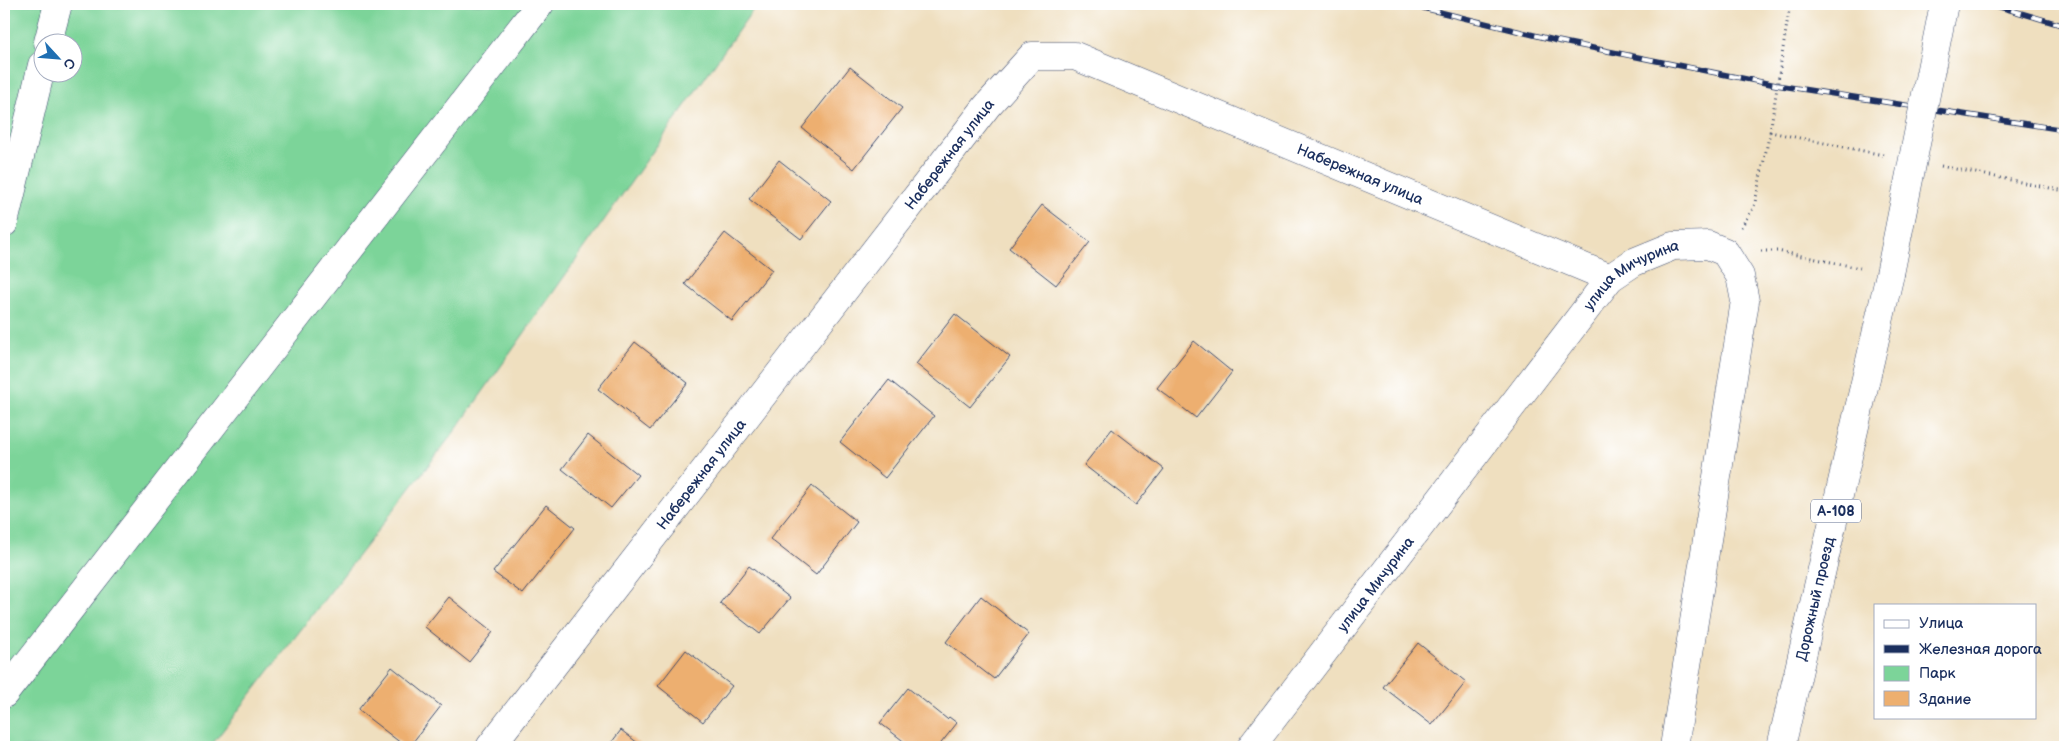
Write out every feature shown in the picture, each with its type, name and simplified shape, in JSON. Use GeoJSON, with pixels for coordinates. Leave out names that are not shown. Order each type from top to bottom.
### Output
{"type":"FeatureCollection","features":[{"type":"Feature","properties":{"kind":"main road"},"geometry":{"type":"LineString","coordinates":[[51,32],[58,4]]}},
{"type":"Feature","properties":{"kind":"main road"},"geometry":{"type":"LineString","coordinates":[[4,694],[540,4]]}},
{"type":"Feature","properties":{"kind":"main road","name":"А-108"},"geometry":{"type":"LineString","coordinates":[[1890,274],[1944,4]]}},
{"type":"Feature","properties":{"kind":"main road","name":"Набережная улица"},"geometry":{"type":"LineString","coordinates":[[490,747],[987,106],[1032,56],[1075,56],[1610,278]]}},
{"type":"Feature","properties":{"kind":"main road"},"geometry":{"type":"LineString","coordinates":[[4,223],[38,82]]}},
{"type":"Feature","properties":{"kind":"main road","name":"улица Мичурина"},"geometry":{"type":"LineString","coordinates":[[1251,747],[1610,278],[1634,262],[1673,246],[1708,245],[1725,252]]}},
{"type":"Feature","properties":{"kind":"main road"},"geometry":{"type":"LineString","coordinates":[[1674,747],[1745,301],[1740,276],[1725,252]]}},
{"type":"Feature","properties":{"kind":"main road","name":"Дорожный проезд"},"geometry":{"type":"LineString","coordinates":[[1781,747],[1890,274]]}},
{"type":"Feature","properties":{"kind":"path"},"geometry":{"type":"LineString","coordinates":[[1725,252],[1754,207],[1770,132],[1790,4]]}},
{"type":"Feature","properties":{"kind":"path"},"geometry":{"type":"LineString","coordinates":[[1770,132],[1884,155]]}},
{"type":"Feature","properties":{"kind":"path"},"geometry":{"type":"LineString","coordinates":[[1932,165],[2065,192]]}},
{"type":"Feature","properties":{"kind":"path"},"geometry":{"type":"LineString","coordinates":[[1777,251],[1890,274]]}},
{"type":"Feature","properties":{"kind":"green space"},"geometry":{"type":"Polygon","coordinates":[[[4,4],[757,4],[458,427],[210,747],[4,747],[4,4]]]}},
{"type":"Feature","properties":{"kind":"building"},"geometry":{"type":"Polygon","coordinates":[[[850,67],[902,108],[854,169],[802,128],[850,67]]]}},
{"type":"Feature","properties":{"kind":"building"},"geometry":{"type":"Polygon","coordinates":[[[779,160],[831,201],[801,239],[749,199],[779,160]]]}},
{"type":"Feature","properties":{"kind":"building"},"geometry":{"type":"Polygon","coordinates":[[[1042,205],[1090,242],[1056,285],[1009,248],[1042,205]]]}},
{"type":"Feature","properties":{"kind":"building"},"geometry":{"type":"Polygon","coordinates":[[[725,233],[772,270],[732,321],[685,284],[725,233]]]}},
{"type":"Feature","properties":{"kind":"building"},"geometry":{"type":"Polygon","coordinates":[[[955,314],[1010,357],[970,407],[916,364],[955,314]]]}},
{"type":"Feature","properties":{"kind":"building"},"geometry":{"type":"Polygon","coordinates":[[[1194,341],[1232,372],[1196,418],[1157,388],[1194,341]]]}},
{"type":"Feature","properties":{"kind":"building"},"geometry":{"type":"Polygon","coordinates":[[[635,342],[688,383],[650,430],[598,389],[635,342]]]}},
{"type":"Feature","properties":{"kind":"building"},"geometry":{"type":"Polygon","coordinates":[[[889,380],[934,416],[885,478],[840,442],[889,380]]]}},
{"type":"Feature","properties":{"kind":"building"},"geometry":{"type":"Polygon","coordinates":[[[1112,429],[1164,469],[1136,505],[1084,465],[1112,429]]]}},
{"type":"Feature","properties":{"kind":"building"},"geometry":{"type":"Polygon","coordinates":[[[588,435],[638,475],[611,508],[562,469],[588,435]]]}},
{"type":"Feature","properties":{"kind":"building"},"geometry":{"type":"Polygon","coordinates":[[[812,486],[857,522],[816,575],[770,539],[812,486]]]}},
{"type":"Feature","properties":{"kind":"building"},"geometry":{"type":"Polygon","coordinates":[[[546,505],[575,528],[523,594],[493,572],[546,505]]]}},
{"type":"Feature","properties":{"kind":"building"},"geometry":{"type":"Polygon","coordinates":[[[749,566],[790,598],[760,634],[720,603],[749,566]]]}},
{"type":"Feature","properties":{"kind":"building"},"geometry":{"type":"Polygon","coordinates":[[[981,596],[1029,634],[994,679],[946,642],[981,596]]]}},
{"type":"Feature","properties":{"kind":"building"},"geometry":{"type":"Polygon","coordinates":[[[449,597],[493,632],[469,662],[425,627],[449,597]]]}},
{"type":"Feature","properties":{"kind":"building"},"geometry":{"type":"Polygon","coordinates":[[[1418,643],[1466,682],[1432,725],[1383,687],[1418,643]]]}},
{"type":"Feature","properties":{"kind":"building"},"geometry":{"type":"Polygon","coordinates":[[[686,650],[732,686],[703,722],[658,686],[686,650]]]}},
{"type":"Feature","properties":{"kind":"building"},"geometry":{"type":"Polygon","coordinates":[[[392,667],[441,706],[409,747],[406,747],[358,710],[392,667]]]}},
{"type":"Feature","properties":{"kind":"building"},"geometry":{"type":"Polygon","coordinates":[[[908,688],[947,719],[949,717],[957,723],[938,747],[911,747],[880,723],[908,688]]]}},
{"type":"Feature","properties":{"kind":"building"},"geometry":{"type":"Polygon","coordinates":[[[621,730],[643,747],[608,747],[621,730]]]}},
{"type":"Feature","properties":{"kind":"railway"},"geometry":{"type":"LineString","coordinates":[[1407,4],[1558,41],[1776,85],[2065,130]]}},
{"type":"Feature","properties":{"kind":"railway"},"geometry":{"type":"LineString","coordinates":[[1990,4],[2065,26]]}}]}
